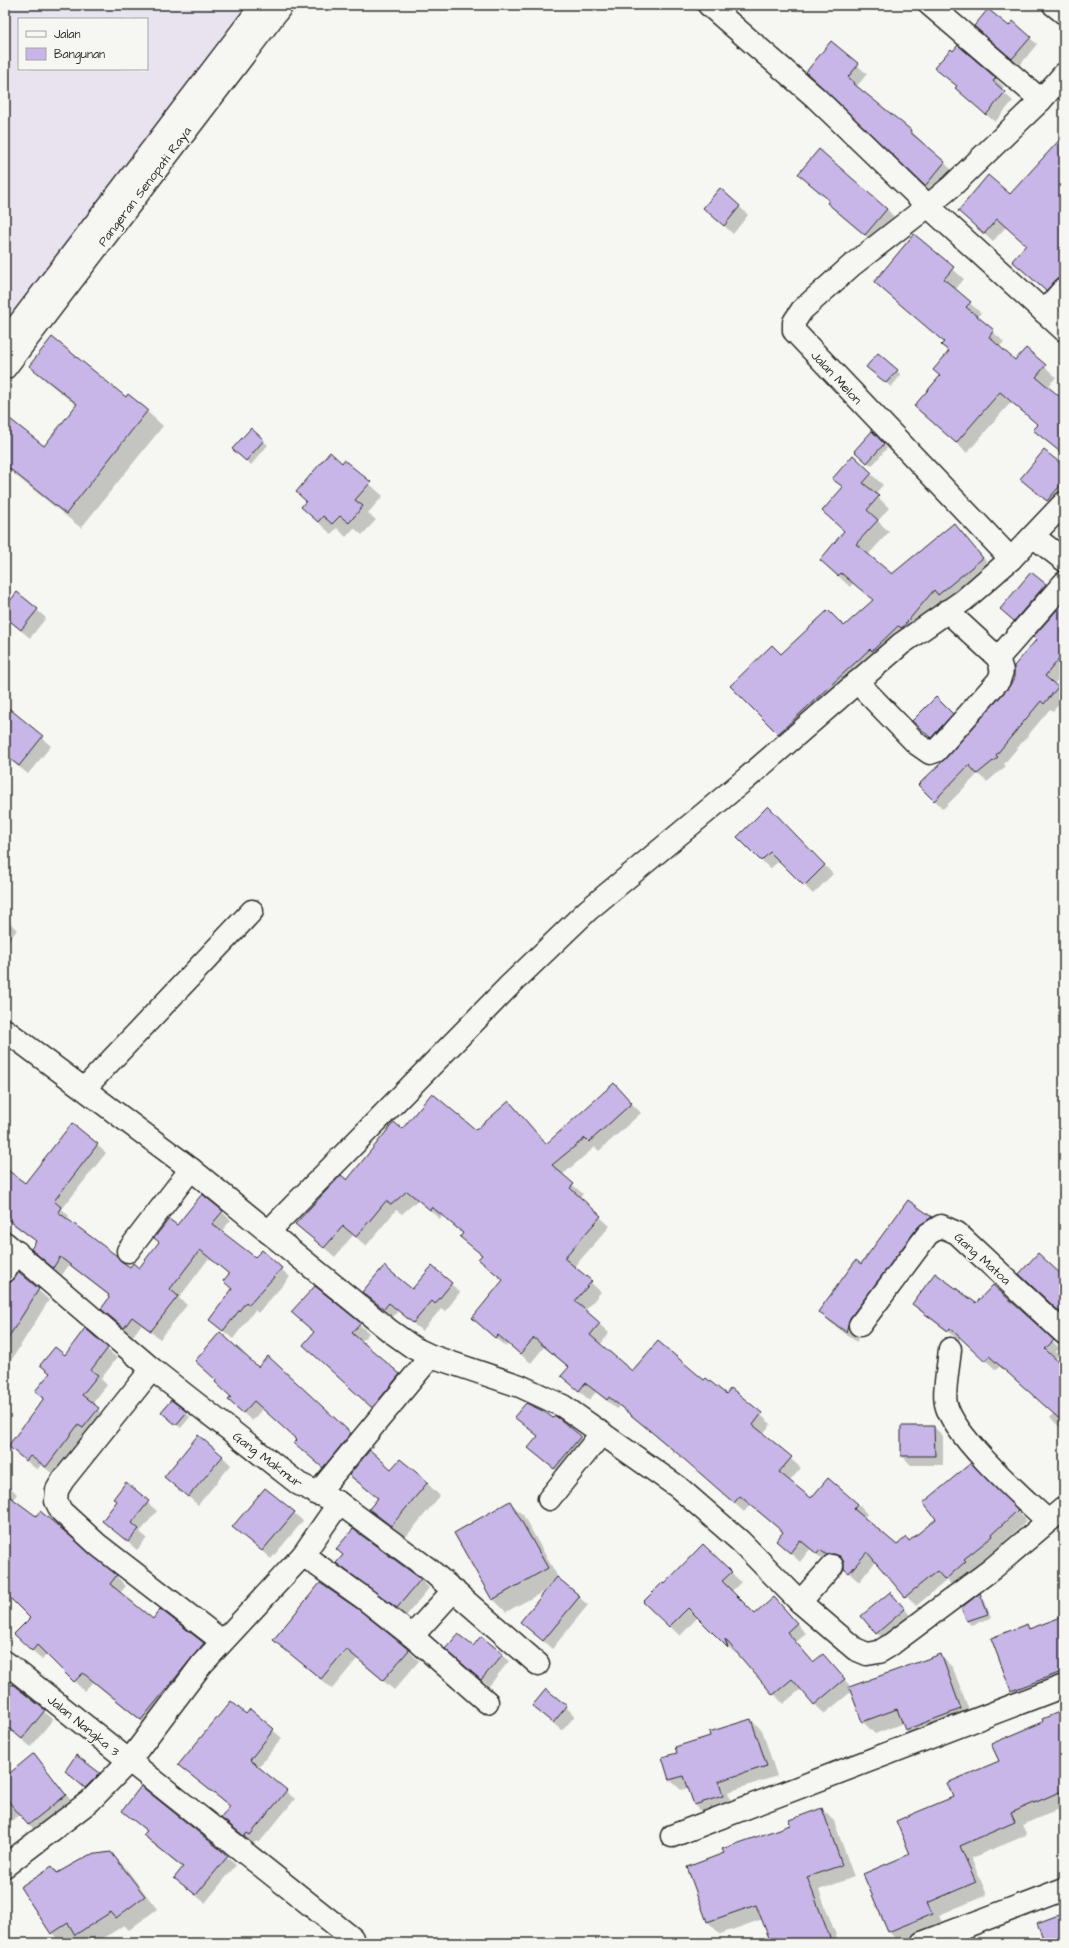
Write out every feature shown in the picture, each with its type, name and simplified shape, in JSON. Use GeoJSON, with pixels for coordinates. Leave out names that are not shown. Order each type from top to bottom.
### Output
{"type":"FeatureCollection","features":[{"type":"Feature","properties":{"kind":"street","name":"Pangeran Senopati Raya"},"geometry":{"type":"LineString","coordinates":[[5,342],[262,5]]}},
{"type":"Feature","properties":{"kind":"street","name":"Pangeran Senopati Raya"},"geometry":{"type":"LineString","coordinates":[[5,368],[282,5]]}},
{"type":"Feature","properties":{"kind":"street"},"geometry":{"type":"LineString","coordinates":[[709,5],[815,97],[928,206],[1064,330]]}},
{"type":"Feature","properties":{"kind":"street"},"geometry":{"type":"LineString","coordinates":[[930,5],[1041,100]]}},
{"type":"Feature","properties":{"kind":"street"},"geometry":{"type":"LineString","coordinates":[[1054,5],[1064,13]]}},
{"type":"Feature","properties":{"kind":"street","name":"Jalan Melon"},"geometry":{"type":"LineString","coordinates":[[1010,559],[794,331],[794,322],[802,310],[851,266],[952,186],[1041,100],[1064,74]]}},
{"type":"Feature","properties":{"kind":"street"},"geometry":{"type":"LineString","coordinates":[[1044,312],[1064,289]]}},
{"type":"Feature","properties":{"kind":"street"},"geometry":{"type":"LineString","coordinates":[[268,1232],[499,997],[588,910],[747,778],[901,644],[964,600],[1010,559],[1064,503]]}},
{"type":"Feature","properties":{"kind":"street"},"geometry":{"type":"LineString","coordinates":[[1033,536],[1064,560]]}},
{"type":"Feature","properties":{"kind":"street"},"geometry":{"type":"LineString","coordinates":[[998,658],[1064,583]]}},
{"type":"Feature","properties":{"kind":"street"},"geometry":{"type":"LineString","coordinates":[[857,682],[917,744],[930,753],[936,751],[999,680],[1002,671],[998,658],[947,611]]}},
{"type":"Feature","properties":{"kind":"street"},"geometry":{"type":"LineString","coordinates":[[85,1088],[252,911]]}},
{"type":"Feature","properties":{"kind":"street"},"geometry":{"type":"LineString","coordinates":[[5,1030],[85,1088],[191,1169],[390,1331],[414,1348],[431,1356],[520,1386],[563,1406],[678,1487],[740,1541],[800,1602],[855,1649],[867,1654],[879,1652],[992,1569],[1059,1515],[1006,1483],[953,1421],[946,1403],[950,1349]]}},
{"type":"Feature","properties":{"kind":"street"},"geometry":{"type":"LineString","coordinates":[[128,1251],[191,1169]]}},
{"type":"Feature","properties":{"kind":"street","name":"Gang Matoa"},"geometry":{"type":"LineString","coordinates":[[860,1325],[928,1234],[941,1226],[957,1233],[1064,1333]]}},
{"type":"Feature","properties":{"kind":"street"},"geometry":{"type":"LineString","coordinates":[[5,1271],[11,1247]]}},
{"type":"Feature","properties":{"kind":"street","name":"Gang Makmur"},"geometry":{"type":"LineString","coordinates":[[11,1247],[152,1369],[299,1484],[317,1494],[339,1503],[430,1570],[538,1664]]}},
{"type":"Feature","properties":{"kind":"street"},"geometry":{"type":"LineString","coordinates":[[317,1494],[431,1356]]}},
{"type":"Feature","properties":{"kind":"street"},"geometry":{"type":"LineString","coordinates":[[152,1369],[63,1480],[57,1490],[56,1502],[61,1511],[98,1545],[222,1641]]}},
{"type":"Feature","properties":{"kind":"street"},"geometry":{"type":"LineString","coordinates":[[550,1499],[602,1433]]}},
{"type":"Feature","properties":{"kind":"street"},"geometry":{"type":"LineString","coordinates":[[339,1503],[303,1555],[202,1664],[129,1762],[352,1938]]}},
{"type":"Feature","properties":{"kind":"street"},"geometry":{"type":"LineString","coordinates":[[303,1555],[366,1599],[412,1636],[486,1702]]}},
{"type":"Feature","properties":{"kind":"street"},"geometry":{"type":"LineString","coordinates":[[800,1602],[832,1566]]}},
{"type":"Feature","properties":{"kind":"street"},"geometry":{"type":"LineString","coordinates":[[412,1636],[454,1590]]}},
{"type":"Feature","properties":{"kind":"street","name":"Jalan Nangka 3"},"geometry":{"type":"LineString","coordinates":[[5,1662],[129,1762],[90,1801],[5,1866]]}},
{"type":"Feature","properties":{"kind":"street"},"geometry":{"type":"LineString","coordinates":[[672,1836],[1064,1686]]}},
{"type":"Feature","properties":{"kind":"street"},"geometry":{"type":"LineString","coordinates":[[922,1943],[1064,1889]]}},
{"type":"Feature","properties":{"kind":"shaded area"},"geometry":{"type":"Polygon","coordinates":[[[5,5],[266,5],[5,349],[5,5]]]}},
{"type":"Feature","properties":{"kind":"building"},"geometry":{"type":"Polygon","coordinates":[[[988,9],[1009,26],[1013,21],[1031,37],[1012,59],[974,26],[988,9]]]}},
{"type":"Feature","properties":{"kind":"building"},"geometry":{"type":"Polygon","coordinates":[[[831,41],[859,64],[848,77],[855,83],[854,84],[911,130],[910,132],[945,162],[925,186],[806,72],[831,41]]]}},
{"type":"Feature","properties":{"kind":"building"},"geometry":{"type":"Polygon","coordinates":[[[958,45],[996,78],[993,81],[1005,92],[986,115],[955,88],[957,86],[934,68],[951,49],[953,51],[958,45]]]}},
{"type":"Feature","properties":{"kind":"building"},"geometry":{"type":"Polygon","coordinates":[[[1064,135],[1064,277],[1055,281],[1046,291],[1012,261],[1026,245],[997,219],[984,234],[958,211],[988,175],[1010,194],[1064,135]]]}},
{"type":"Feature","properties":{"kind":"building"},"geometry":{"type":"Polygon","coordinates":[[[819,149],[887,209],[865,235],[827,203],[829,200],[798,174],[819,149]]]}},
{"type":"Feature","properties":{"kind":"building"},"geometry":{"type":"Polygon","coordinates":[[[720,188],[740,206],[724,226],[703,208],[720,188]]]}},
{"type":"Feature","properties":{"kind":"building"},"geometry":{"type":"Polygon","coordinates":[[[914,234],[954,267],[944,279],[971,302],[966,307],[994,330],[989,337],[1015,360],[1026,348],[1046,365],[1036,377],[1064,400],[1064,455],[1033,430],[1038,425],[1000,392],[956,443],[914,406],[940,376],[933,370],[949,351],[941,345],[944,342],[874,282],[914,234]]]}},
{"type":"Feature","properties":{"kind":"building"},"geometry":{"type":"Polygon","coordinates":[[[52,337],[126,397],[128,394],[148,410],[66,514],[5,465],[5,415],[44,446],[77,404],[29,366],[52,337]]]}},
{"type":"Feature","properties":{"kind":"building"},"geometry":{"type":"Polygon","coordinates":[[[878,353],[898,370],[886,383],[866,367],[878,353]]]}},
{"type":"Feature","properties":{"kind":"building"},"geometry":{"type":"Polygon","coordinates":[[[251,428],[264,440],[246,461],[232,449],[251,428]]]}},
{"type":"Feature","properties":{"kind":"building"},"geometry":{"type":"Polygon","coordinates":[[[872,431],[884,444],[867,463],[854,451],[872,431]]]}},
{"type":"Feature","properties":{"kind":"building"},"geometry":{"type":"Polygon","coordinates":[[[1044,450],[1064,466],[1064,481],[1047,501],[1020,479],[1044,450]]]}},
{"type":"Feature","properties":{"kind":"building"},"geometry":{"type":"Polygon","coordinates":[[[330,452],[342,463],[344,460],[371,482],[355,500],[363,506],[349,523],[340,516],[332,524],[323,516],[318,522],[301,507],[306,501],[296,492],[330,452]]]}},
{"type":"Feature","properties":{"kind":"building"},"geometry":{"type":"Polygon","coordinates":[[[853,455],[872,473],[863,483],[879,496],[867,510],[878,520],[856,544],[892,574],[954,523],[983,558],[938,595],[934,590],[902,628],[898,626],[872,651],[870,649],[778,734],[730,686],[772,645],[781,654],[828,610],[844,626],[873,600],[841,573],[838,576],[820,560],[844,531],[822,511],[843,487],[832,479],[853,455]]]}},
{"type":"Feature","properties":{"kind":"building"},"geometry":{"type":"Polygon","coordinates":[[[1031,572],[1046,584],[1014,621],[1000,609],[1031,572]]]}},
{"type":"Feature","properties":{"kind":"building"},"geometry":{"type":"Polygon","coordinates":[[[17,592],[38,609],[21,630],[5,617],[5,607],[17,592]]]}},
{"type":"Feature","properties":{"kind":"building"},"geometry":{"type":"Polygon","coordinates":[[[1064,602],[1064,653],[1045,676],[1058,687],[1044,704],[1041,701],[996,755],[998,757],[977,774],[969,765],[934,801],[918,785],[945,759],[1008,688],[1014,679],[1014,666],[1036,640],[1033,637],[1064,602]]]}},
{"type":"Feature","properties":{"kind":"building"},"geometry":{"type":"Polygon","coordinates":[[[936,697],[953,714],[931,738],[912,721],[936,697]]]}},
{"type":"Feature","properties":{"kind":"building"},"geometry":{"type":"Polygon","coordinates":[[[5,705],[43,736],[19,766],[5,755],[5,705]]]}},
{"type":"Feature","properties":{"kind":"building"},"geometry":{"type":"Polygon","coordinates":[[[768,806],[825,865],[804,886],[770,852],[761,861],[737,837],[768,806]]]}},
{"type":"Feature","properties":{"kind":"building"},"geometry":{"type":"Polygon","coordinates":[[[614,1083],[632,1103],[589,1142],[585,1138],[552,1165],[574,1184],[570,1188],[601,1216],[564,1258],[592,1281],[575,1301],[600,1323],[590,1335],[632,1371],[658,1341],[704,1380],[706,1378],[726,1394],[731,1388],[762,1413],[753,1425],[792,1457],[779,1472],[811,1498],[828,1478],[858,1504],[854,1509],[897,1545],[906,1537],[909,1541],[936,1519],[923,1503],[971,1463],[1018,1510],[992,1534],[993,1536],[964,1559],[966,1561],[945,1580],[937,1571],[905,1597],[867,1552],[849,1573],[844,1569],[844,1562],[840,1556],[834,1554],[827,1555],[820,1550],[817,1554],[800,1540],[790,1553],[776,1541],[783,1532],[740,1496],[734,1503],[677,1453],[609,1397],[607,1400],[585,1383],[579,1391],[561,1376],[569,1367],[534,1338],[520,1354],[498,1335],[495,1338],[472,1318],[503,1280],[478,1259],[482,1255],[460,1237],[463,1233],[432,1207],[430,1210],[407,1191],[391,1205],[386,1201],[356,1237],[343,1226],[324,1248],[295,1224],[341,1175],[347,1180],[394,1122],[402,1129],[432,1093],[476,1130],[509,1101],[546,1144],[614,1083]]]}},
{"type":"Feature","properties":{"kind":"building"},"geometry":{"type":"Polygon","coordinates":[[[72,1123],[98,1144],[54,1201],[61,1207],[58,1212],[117,1256],[121,1261],[130,1267],[133,1263],[139,1268],[159,1242],[154,1238],[169,1219],[177,1225],[202,1194],[223,1211],[212,1224],[255,1257],[262,1250],[282,1268],[249,1305],[246,1302],[223,1331],[209,1320],[232,1289],[223,1281],[229,1274],[200,1250],[170,1289],[178,1296],[151,1331],[132,1317],[124,1328],[101,1309],[109,1298],[109,1295],[60,1257],[53,1268],[31,1249],[36,1241],[5,1217],[5,1168],[25,1183],[72,1123]]]}},
{"type":"Feature","properties":{"kind":"building"},"geometry":{"type":"Polygon","coordinates":[[[908,1200],[932,1217],[918,1227],[850,1318],[846,1332],[818,1312],[856,1260],[861,1264],[908,1200]]]}},
{"type":"Feature","properties":{"kind":"building"},"geometry":{"type":"Polygon","coordinates":[[[1038,1253],[1064,1277],[1064,1316],[1019,1274],[1038,1253]]]}},
{"type":"Feature","properties":{"kind":"building"},"geometry":{"type":"Polygon","coordinates":[[[384,1266],[412,1289],[432,1266],[452,1283],[435,1304],[432,1301],[413,1323],[389,1303],[384,1309],[362,1292],[384,1266]]]}},
{"type":"Feature","properties":{"kind":"building"},"geometry":{"type":"Polygon","coordinates":[[[19,1272],[39,1289],[5,1343],[5,1283],[11,1282],[19,1272]]]}},
{"type":"Feature","properties":{"kind":"building"},"geometry":{"type":"Polygon","coordinates":[[[935,1273],[976,1303],[993,1285],[1054,1340],[1045,1349],[1064,1367],[1064,1423],[989,1356],[985,1361],[950,1328],[948,1331],[912,1304],[935,1273]]]}},
{"type":"Feature","properties":{"kind":"building"},"geometry":{"type":"Polygon","coordinates":[[[315,1286],[361,1323],[352,1333],[400,1374],[373,1407],[371,1407],[303,1345],[314,1332],[291,1312],[315,1286]]]}},
{"type":"Feature","properties":{"kind":"building"},"geometry":{"type":"Polygon","coordinates":[[[85,1328],[108,1348],[91,1370],[98,1375],[82,1395],[99,1408],[83,1428],[78,1425],[46,1467],[30,1456],[26,1461],[8,1446],[44,1398],[35,1391],[50,1373],[40,1365],[55,1347],[65,1355],[85,1328]]]}},
{"type":"Feature","properties":{"kind":"building"},"geometry":{"type":"Polygon","coordinates":[[[220,1332],[258,1367],[268,1356],[351,1433],[323,1468],[294,1443],[297,1440],[254,1401],[243,1413],[228,1400],[231,1397],[215,1382],[216,1380],[195,1361],[220,1332]]]}},
{"type":"Feature","properties":{"kind":"building"},"geometry":{"type":"Polygon","coordinates":[[[171,1400],[187,1412],[176,1425],[161,1412],[171,1400]]]}},
{"type":"Feature","properties":{"kind":"building"},"geometry":{"type":"Polygon","coordinates":[[[526,1403],[545,1412],[553,1418],[555,1416],[557,1417],[581,1436],[554,1469],[528,1448],[538,1436],[514,1417],[526,1403]]]}},
{"type":"Feature","properties":{"kind":"building"},"geometry":{"type":"Polygon","coordinates":[[[901,1426],[934,1426],[935,1456],[901,1456],[901,1426]]]}},
{"type":"Feature","properties":{"kind":"building"},"geometry":{"type":"Polygon","coordinates":[[[198,1435],[223,1456],[188,1497],[164,1477],[198,1435]]]}},
{"type":"Feature","properties":{"kind":"building"},"geometry":{"type":"Polygon","coordinates":[[[370,1450],[391,1469],[400,1459],[428,1482],[391,1526],[369,1509],[378,1498],[349,1475],[370,1450]]]}},
{"type":"Feature","properties":{"kind":"building"},"geometry":{"type":"Polygon","coordinates":[[[126,1482],[149,1501],[132,1523],[139,1529],[128,1542],[102,1521],[117,1501],[113,1499],[126,1482]]]}},
{"type":"Feature","properties":{"kind":"building"},"geometry":{"type":"Polygon","coordinates":[[[265,1488],[295,1512],[262,1551],[232,1527],[265,1488]]]}},
{"type":"Feature","properties":{"kind":"building"},"geometry":{"type":"Polygon","coordinates":[[[5,1493],[36,1516],[40,1511],[117,1575],[110,1584],[153,1619],[160,1609],[204,1643],[141,1720],[83,1673],[74,1682],[37,1645],[32,1651],[14,1634],[30,1618],[5,1593],[5,1493]]]}},
{"type":"Feature","properties":{"kind":"building"},"geometry":{"type":"Polygon","coordinates":[[[510,1501],[548,1568],[492,1600],[454,1533],[510,1501]]]}},
{"type":"Feature","properties":{"kind":"building"},"geometry":{"type":"Polygon","coordinates":[[[353,1529],[421,1579],[397,1608],[336,1563],[343,1555],[336,1549],[353,1529]]]}},
{"type":"Feature","properties":{"kind":"building"},"geometry":{"type":"Polygon","coordinates":[[[703,1544],[732,1572],[722,1581],[755,1614],[774,1597],[797,1623],[787,1632],[813,1662],[823,1654],[845,1679],[814,1705],[792,1679],[773,1695],[725,1639],[728,1648],[688,1608],[669,1627],[643,1602],[663,1582],[665,1583],[703,1544]]]}},
{"type":"Feature","properties":{"kind":"building"},"geometry":{"type":"Polygon","coordinates":[[[557,1577],[580,1596],[543,1641],[520,1622],[557,1577]]]}},
{"type":"Feature","properties":{"kind":"building"},"geometry":{"type":"Polygon","coordinates":[[[320,1583],[358,1609],[409,1650],[383,1680],[346,1649],[321,1679],[273,1640],[320,1583]]]}},
{"type":"Feature","properties":{"kind":"building"},"geometry":{"type":"Polygon","coordinates":[[[890,1592],[905,1609],[876,1634],[861,1616],[890,1592]]]}},
{"type":"Feature","properties":{"kind":"building"},"geometry":{"type":"Polygon","coordinates":[[[980,1593],[988,1614],[967,1621],[961,1608],[980,1593]]]}},
{"type":"Feature","properties":{"kind":"building"},"geometry":{"type":"Polygon","coordinates":[[[1064,1616],[1064,1671],[1011,1691],[991,1638],[1027,1624],[1029,1629],[1064,1616]]]}},
{"type":"Feature","properties":{"kind":"building"},"geometry":{"type":"Polygon","coordinates":[[[458,1634],[473,1646],[481,1636],[503,1654],[481,1680],[445,1649],[458,1634]]]}},
{"type":"Feature","properties":{"kind":"building"},"geometry":{"type":"Polygon","coordinates":[[[941,1654],[961,1709],[905,1730],[897,1709],[862,1722],[849,1687],[941,1654]]]}},
{"type":"Feature","properties":{"kind":"building"},"geometry":{"type":"Polygon","coordinates":[[[12,1684],[45,1710],[22,1739],[5,1725],[5,1693],[12,1684]]]}},
{"type":"Feature","properties":{"kind":"building"},"geometry":{"type":"Polygon","coordinates":[[[546,1689],[567,1706],[553,1723],[532,1706],[546,1689]]]}},
{"type":"Feature","properties":{"kind":"building"},"geometry":{"type":"Polygon","coordinates":[[[231,1701],[246,1714],[250,1709],[274,1729],[250,1760],[287,1790],[250,1835],[247,1833],[244,1836],[221,1818],[230,1806],[178,1765],[231,1701]]]}},
{"type":"Feature","properties":{"kind":"building"},"geometry":{"type":"Polygon","coordinates":[[[1064,1710],[1064,1790],[1011,1813],[1015,1822],[960,1846],[976,1882],[927,1903],[932,1914],[888,1932],[863,1874],[910,1854],[896,1821],[953,1797],[947,1783],[999,1761],[991,1744],[1043,1722],[1042,1719],[1064,1710]]]}},
{"type":"Feature","properties":{"kind":"building"},"geometry":{"type":"Polygon","coordinates":[[[751,1719],[767,1766],[719,1781],[723,1796],[694,1805],[684,1776],[669,1780],[662,1757],[677,1753],[675,1747],[710,1736],[709,1732],[751,1719]]]}},
{"type":"Feature","properties":{"kind":"building"},"geometry":{"type":"Polygon","coordinates":[[[34,1753],[66,1795],[28,1825],[5,1797],[5,1777],[34,1753]]]}},
{"type":"Feature","properties":{"kind":"building"},"geometry":{"type":"Polygon","coordinates":[[[76,1755],[100,1773],[85,1788],[65,1771],[76,1755]]]}},
{"type":"Feature","properties":{"kind":"building"},"geometry":{"type":"Polygon","coordinates":[[[141,1786],[228,1856],[196,1895],[174,1878],[183,1867],[143,1835],[147,1831],[122,1811],[141,1786]]]}},
{"type":"Feature","properties":{"kind":"building"},"geometry":{"type":"Polygon","coordinates":[[[822,1808],[842,1865],[807,1877],[832,1943],[771,1943],[756,1905],[707,1922],[687,1867],[724,1853],[722,1849],[790,1825],[789,1820],[822,1808]]]}},
{"type":"Feature","properties":{"kind":"building"},"geometry":{"type":"Polygon","coordinates":[[[111,1852],[145,1896],[116,1918],[111,1912],[75,1935],[68,1923],[51,1934],[20,1887],[52,1866],[57,1873],[89,1855],[111,1852]]]}},
{"type":"Feature","properties":{"kind":"building"},"geometry":{"type":"Polygon","coordinates":[[[1064,1913],[1064,1943],[1045,1943],[1037,1923],[1064,1913]]]}}]}
